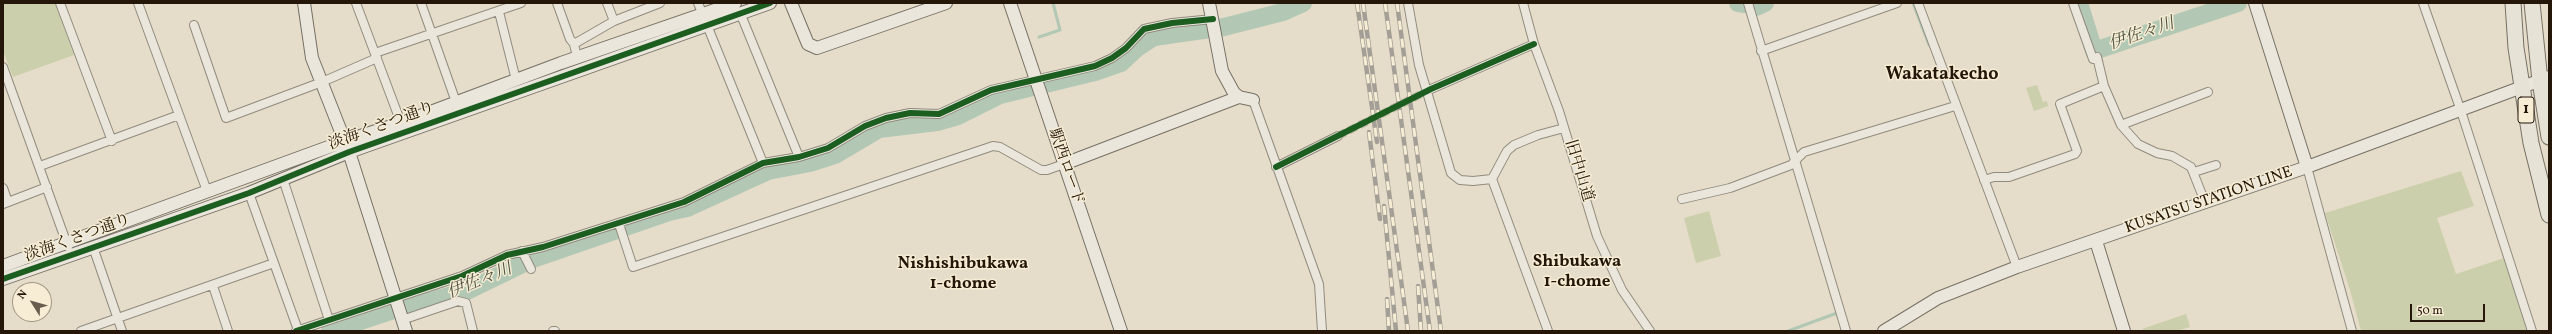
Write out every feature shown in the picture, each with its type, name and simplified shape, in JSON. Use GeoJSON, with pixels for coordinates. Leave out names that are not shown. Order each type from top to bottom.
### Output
{"type":"FeatureCollection","features":[{"type":"Feature","properties":{"kind":"highway","name":"1"},"geometry":{"type":"LineString","coordinates":[[2513,3],[2516,48],[2531,144],[2549,215]]}},
{"type":"Feature","properties":{"kind":"highway","name":"1"},"geometry":{"type":"LineString","coordinates":[[2532,3],[2544,79],[2549,137]]}},
{"type":"Feature","properties":{"kind":"street"},"geometry":{"type":"LineString","coordinates":[[60,3],[112,141]]}},
{"type":"Feature","properties":{"kind":"street"},"geometry":{"type":"LineString","coordinates":[[138,3],[207,191]]}},
{"type":"Feature","properties":{"kind":"street"},"geometry":{"type":"LineString","coordinates":[[304,3],[312,58],[347,146],[404,325],[462,302],[466,303],[473,331]]}},
{"type":"Feature","properties":{"kind":"street"},"geometry":{"type":"LineString","coordinates":[[356,3],[401,123]]}},
{"type":"Feature","properties":{"kind":"street"},"geometry":{"type":"LineString","coordinates":[[421,3],[456,102]]}},
{"type":"Feature","properties":{"kind":"street"},"geometry":{"type":"LineString","coordinates":[[194,25],[226,118],[322,82],[376,56],[432,34],[499,12],[521,3]]}},
{"type":"Feature","properties":{"kind":"street"},"geometry":{"type":"LineString","coordinates":[[557,3],[570,39],[574,44],[577,57]]}},
{"type":"Feature","properties":{"kind":"street"},"geometry":{"type":"LineString","coordinates":[[607,3],[614,21]]}},
{"type":"Feature","properties":{"kind":"street"},"geometry":{"type":"LineString","coordinates":[[574,44],[614,21],[660,3]]}},
{"type":"Feature","properties":{"kind":"street","name":"淡海くさつ通り"},"geometry":{"type":"LineString","coordinates":[[3,279],[248,193],[283,179],[347,146],[401,123],[700,9],[735,3]]}},
{"type":"Feature","properties":{"kind":"street","name":"淡海くさつ通り"},"geometry":{"type":"LineString","coordinates":[[3,266],[67,244],[207,191],[741,15],[770,3]]}},
{"type":"Feature","properties":{"kind":"street"},"geometry":{"type":"LineString","coordinates":[[791,3],[808,44],[817,48],[946,3]]}},
{"type":"Feature","properties":{"kind":"street","name":"駅西ロード"},"geometry":{"type":"LineString","coordinates":[[1010,3],[1121,331]]}},
{"type":"Feature","properties":{"kind":"street"},"geometry":{"type":"LineString","coordinates":[[1210,3],[1222,71],[1230,87],[1239,97]]}},
{"type":"Feature","properties":{"kind":"street"},"geometry":{"type":"LineString","coordinates":[[1408,3],[1419,66],[1451,173],[1460,180],[1473,181],[1492,179]]}},
{"type":"Feature","properties":{"kind":"street","name":"旧中山道"},"geometry":{"type":"LineString","coordinates":[[1523,3],[1534,44],[1564,128],[1597,236],[1622,290],[1650,331]]}},
{"type":"Feature","properties":{"kind":"street"},"geometry":{"type":"LineString","coordinates":[[1748,3],[1761,51],[1796,160],[1846,331]]}},
{"type":"Feature","properties":{"kind":"street"},"geometry":{"type":"LineString","coordinates":[[1761,51],[1897,3]]}},
{"type":"Feature","properties":{"kind":"street"},"geometry":{"type":"LineString","coordinates":[[1918,3],[1955,106],[2017,267]]}},
{"type":"Feature","properties":{"kind":"street"},"geometry":{"type":"LineString","coordinates":[[2073,3],[2093,59],[2097,57],[2104,86],[2121,126],[2138,144],[2157,153],[2172,156],[2191,167],[2205,202]]}},
{"type":"Feature","properties":{"kind":"street"},"geometry":{"type":"LineString","coordinates":[[2423,3],[2461,111],[2532,331]]}},
{"type":"Feature","properties":{"kind":"street"},"geometry":{"type":"LineString","coordinates":[[2257,4],[2307,167],[2352,331]]}},
{"type":"Feature","properties":{"kind":"street"},"geometry":{"type":"LineString","coordinates":[[700,9],[763,163]]}},
{"type":"Feature","properties":{"kind":"street"},"geometry":{"type":"LineString","coordinates":[[499,12],[516,80]]}},
{"type":"Feature","properties":{"kind":"street"},"geometry":{"type":"LineString","coordinates":[[741,15],[799,157]]}},
{"type":"Feature","properties":{"kind":"street"},"geometry":{"type":"LineString","coordinates":[[248,193],[297,331],[462,276],[507,255],[619,224],[697,197],[763,163],[799,157],[828,148],[865,126],[890,117],[910,113],[939,114],[991,90],[1064,75],[1096,66],[1112,58],[1126,48],[1144,29],[1172,23],[1214,25]]}},
{"type":"Feature","properties":{"kind":"street"},"geometry":{"type":"LineString","coordinates":[[1431,89],[1534,44]]}},
{"type":"Feature","properties":{"kind":"street"},"geometry":{"type":"LineString","coordinates":[[3,67],[71,255]]}},
{"type":"Feature","properties":{"kind":"street","name":"KUSATSU STATION LINE"},"geometry":{"type":"LineString","coordinates":[[1884,331],[1938,298],[2017,267],[2307,167],[2544,79]]}},
{"type":"Feature","properties":{"kind":"street"},"geometry":{"type":"LineString","coordinates":[[1984,180],[1994,177],[2009,177],[2075,154],[2077,151],[2060,104],[2104,86]]}},
{"type":"Feature","properties":{"kind":"street"},"geometry":{"type":"LineString","coordinates":[[2121,126],[2208,92]]}},
{"type":"Feature","properties":{"kind":"street"},"geometry":{"type":"LineString","coordinates":[[619,224],[633,267],[993,146],[1000,147],[1041,170],[1047,170],[1239,97],[1253,100],[1319,284],[1322,331]]}},
{"type":"Feature","properties":{"kind":"street"},"geometry":{"type":"LineString","coordinates":[[1682,199],[1730,188],[1791,165],[1804,152],[1955,106]]}},
{"type":"Feature","properties":{"kind":"street"},"geometry":{"type":"LineString","coordinates":[[40,166],[112,141],[179,115]]}},
{"type":"Feature","properties":{"kind":"street"},"geometry":{"type":"LineString","coordinates":[[1548,331],[1492,179],[1507,151],[1514,145],[1538,135],[1564,128]]}},
{"type":"Feature","properties":{"kind":"street"},"geometry":{"type":"LineString","coordinates":[[1276,167],[1338,136]]}},
{"type":"Feature","properties":{"kind":"street"},"geometry":{"type":"LineString","coordinates":[[2194,172],[2216,165]]}},
{"type":"Feature","properties":{"kind":"street"},"geometry":{"type":"LineString","coordinates":[[283,179],[329,320]]}},
{"type":"Feature","properties":{"kind":"street"},"geometry":{"type":"LineString","coordinates":[[3,188],[6,203],[47,187]]}},
{"type":"Feature","properties":{"kind":"street"},"geometry":{"type":"LineString","coordinates":[[2096,241],[2124,331]]}},
{"type":"Feature","properties":{"kind":"street"},"geometry":{"type":"LineString","coordinates":[[93,247],[122,331]]}},
{"type":"Feature","properties":{"kind":"street"},"geometry":{"type":"LineString","coordinates":[[522,251],[531,269]]}},
{"type":"Feature","properties":{"kind":"street"},"geometry":{"type":"LineString","coordinates":[[81,331],[213,286],[274,263]]}},
{"type":"Feature","properties":{"kind":"street"},"geometry":{"type":"LineString","coordinates":[[213,286],[228,331]]}},
{"type":"Feature","properties":{"kind":"green space"},"geometry":{"type":"Polygon","coordinates":[[[3,3],[55,3],[74,55],[13,77],[3,51],[3,3]]]}},
{"type":"Feature","properties":{"kind":"green space"},"geometry":{"type":"Polygon","coordinates":[[[2037,85],[2043,102],[2047,101],[2048,106],[2034,111],[2026,88],[2037,85]]]}},
{"type":"Feature","properties":{"kind":"green space"},"geometry":{"type":"Polygon","coordinates":[[[2461,171],[2474,206],[2437,218],[2456,274],[2504,258],[2528,331],[2361,331],[2350,290],[2325,213],[2461,171]]]}},
{"type":"Feature","properties":{"kind":"green space"},"geometry":{"type":"Polygon","coordinates":[[[1709,211],[1721,256],[1696,263],[1684,218],[1709,211]]]}},
{"type":"Feature","properties":{"kind":"green space"},"geometry":{"type":"Polygon","coordinates":[[[2186,314],[2190,327],[2177,331],[2143,331],[2142,329],[2186,314]]]}},
{"type":"Feature","properties":{"kind":"waterway"},"geometry":{"type":"LineString","coordinates":[[1039,37],[1060,30],[1053,3]]}},
{"type":"Feature","properties":{"kind":"waterway","name":"伊佐々川"},"geometry":{"type":"LineString","coordinates":[[330,331],[394,310],[465,292],[533,259],[669,212],[687,208],[768,171],[810,163],[835,155],[879,129],[937,122],[958,116],[1000,95],[1095,72],[1121,63],[1137,48],[1154,37],[1224,27],[1283,12],[1303,3]]}},
{"type":"Feature","properties":{"kind":"waterway","name":"伊佐々川"},"geometry":{"type":"LineString","coordinates":[[1738,3],[1745,4]]}},
{"type":"Feature","properties":{"kind":"waterway","name":"伊佐々川"},"geometry":{"type":"LineString","coordinates":[[1756,7],[1765,3]]}},
{"type":"Feature","properties":{"kind":"waterway"},"geometry":{"type":"LineString","coordinates":[[1913,3],[1929,45]]}},
{"type":"Feature","properties":{"kind":"waterway","name":"伊佐々川"},"geometry":{"type":"LineString","coordinates":[[2079,3],[2094,51],[2238,3]]}},
{"type":"Feature","properties":{"kind":"waterway"},"geometry":{"type":"LineString","coordinates":[[1788,331],[1837,313]]}},
{"type":"Feature","properties":{"kind":"tunnel"},"geometry":{"type":"LineString","coordinates":[[1338,136],[1431,89]]}},
{"type":"Feature","properties":{"kind":"railway"},"geometry":{"type":"LineString","coordinates":[[1357,3],[1377,142]]}},
{"type":"Feature","properties":{"kind":"railway"},"geometry":{"type":"LineString","coordinates":[[1363,3],[1408,331]]}},
{"type":"Feature","properties":{"kind":"railway"},"geometry":{"type":"LineString","coordinates":[[1385,3],[1430,331]]}},
{"type":"Feature","properties":{"kind":"railway"},"geometry":{"type":"LineString","coordinates":[[1397,3],[1441,331]]}},
{"type":"Feature","properties":{"kind":"railway"},"geometry":{"type":"LineString","coordinates":[[1369,132],[1380,219]]}},
{"type":"Feature","properties":{"kind":"railway"},"geometry":{"type":"LineString","coordinates":[[1384,206],[1396,331]]}},
{"type":"Feature","properties":{"kind":"railway"},"geometry":{"type":"LineString","coordinates":[[1418,286],[1421,331]]}},
{"type":"Feature","properties":{"kind":"railway"},"geometry":{"type":"LineString","coordinates":[[1387,299],[1389,331]]}},
{"type":"Feature","properties":{"kind":"cycle path"},"geometry":{"type":"LineString","coordinates":[[3,279],[249,193],[349,152],[770,3]]}},
{"type":"Feature","properties":{"kind":"cycle path"},"geometry":{"type":"LineString","coordinates":[[296,331],[462,276],[507,255],[543,247],[684,202],[763,163],[799,157],[828,148],[865,126],[886,118],[910,113],[939,114],[991,90],[1095,66],[1112,58],[1126,48],[1144,29],[1172,23],[1213,19]]}},
{"type":"Feature","properties":{"kind":"cycle path"},"geometry":{"type":"LineString","coordinates":[[1276,167],[1431,89],[1534,44]]}},
{"type":"Feature","properties":{"kind":"district","name":"Wakatakecho"},"geometry":{"type":"Point","coordinates":[1942,76]}},
{"type":"Feature","properties":{"kind":"district","name":"Shibukawa 1-chome"},"geometry":{"type":"Point","coordinates":[1577,273]}},
{"type":"Feature","properties":{"kind":"district","name":"Nishishibukawa 1-chome"},"geometry":{"type":"Point","coordinates":[963,275]}}]}
